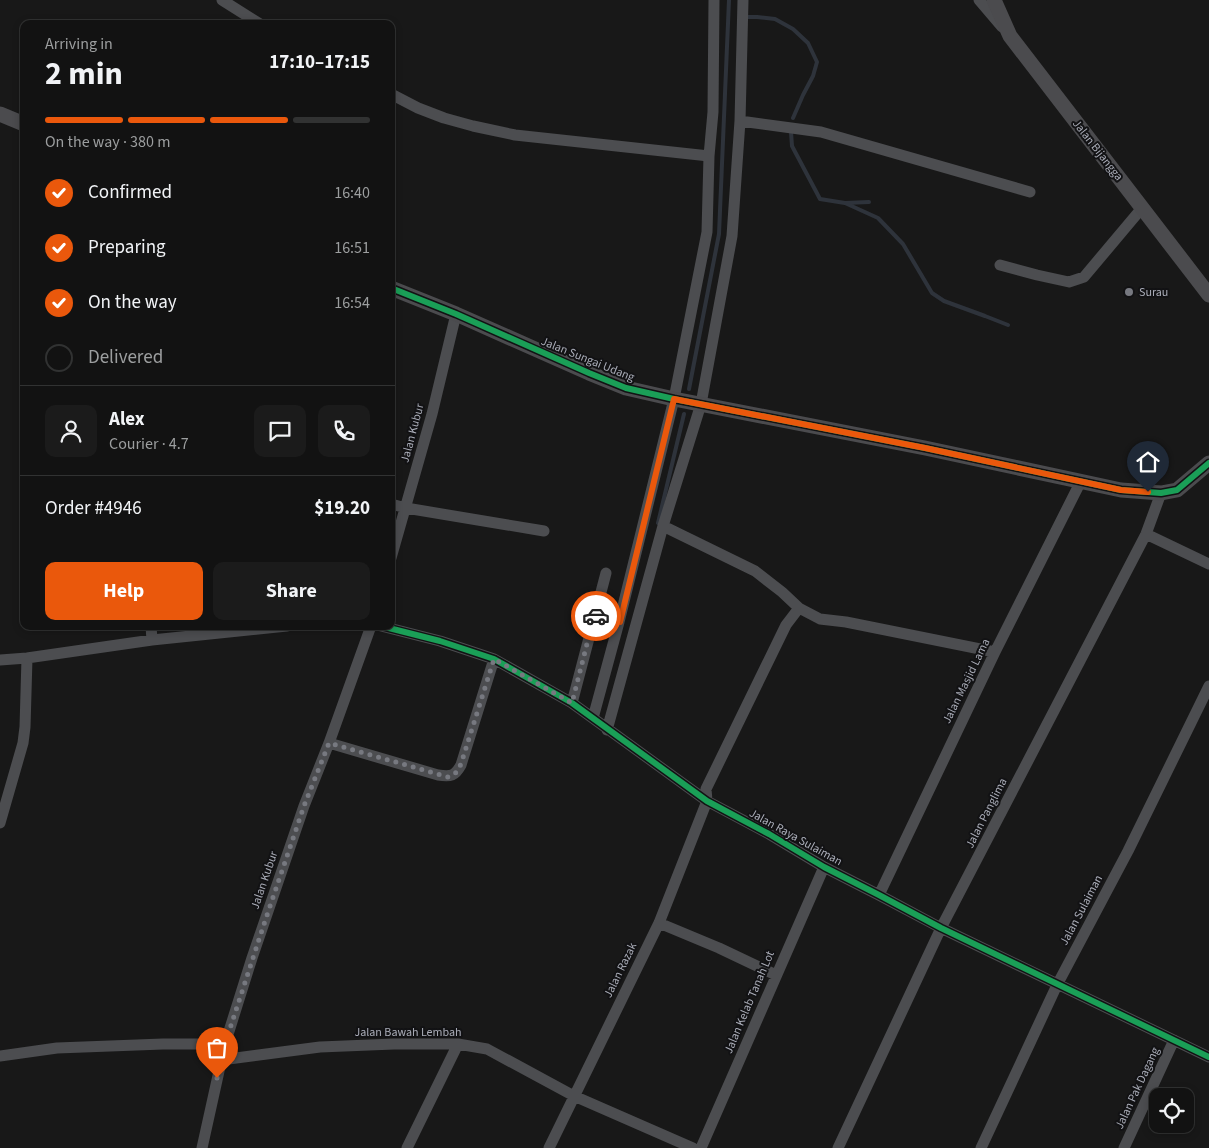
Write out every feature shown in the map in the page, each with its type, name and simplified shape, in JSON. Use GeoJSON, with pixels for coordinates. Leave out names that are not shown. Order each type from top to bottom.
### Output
{"type":"FeatureCollection","features":[{"type":"Feature","properties":{"kind":"street"},"geometry":{"type":"LineString","coordinates":[[222,0],[254,20]]}},
{"type":"Feature","properties":{"kind":"street"},"geometry":{"type":"LineString","coordinates":[[593,718],[620,622],[674,399],[707,232],[709,156],[713,112],[714,0]]}},
{"type":"Feature","properties":{"kind":"street"},"geometry":{"type":"LineString","coordinates":[[607,730],[662,526],[700,404],[732,236],[740,121],[743,0]]}},
{"type":"Feature","properties":{"kind":"street"},"geometry":{"type":"LineString","coordinates":[[979,0],[1010,36]]}},
{"type":"Feature","properties":{"kind":"street","name":"Jalan Bijangga"},"geometry":{"type":"LineString","coordinates":[[994,0],[1010,36],[1209,295]]}},
{"type":"Feature","properties":{"kind":"street"},"geometry":{"type":"LineString","coordinates":[[395,96],[444,118],[514,135],[709,156]]}},
{"type":"Feature","properties":{"kind":"street"},"geometry":{"type":"LineString","coordinates":[[0,114],[20,122]]}},
{"type":"Feature","properties":{"kind":"street"},"geometry":{"type":"LineString","coordinates":[[740,121],[822,132],[1030,192]]}},
{"type":"Feature","properties":{"kind":"street"},"geometry":{"type":"LineString","coordinates":[[1000,265],[1069,282],[1084,277],[1142,208]]}},
{"type":"Feature","properties":{"kind":"street","name":"Jalan Sungai Udang"},"geometry":{"type":"LineString","coordinates":[[395,290],[626,388],[674,399],[915,446],[1121,490],[1161,493],[1177,490],[1209,464]]}},
{"type":"Feature","properties":{"kind":"street","name":"Jalan Kubur"},"geometry":{"type":"LineString","coordinates":[[395,545],[432,414],[456,314]]}},
{"type":"Feature","properties":{"kind":"street","name":"Jalan Masjid Lama"},"geometry":{"type":"LineString","coordinates":[[879,894],[995,652],[1081,482]]}},
{"type":"Feature","properties":{"kind":"street","name":"Jalan Panglima"},"geometry":{"type":"LineString","coordinates":[[838,1148],[941,928],[1146,534],[1161,493]]}},
{"type":"Feature","properties":{"kind":"street"},"geometry":{"type":"LineString","coordinates":[[395,505],[544,531]]}},
{"type":"Feature","properties":{"kind":"street"},"geometry":{"type":"LineString","coordinates":[[662,526],[755,572],[782,592],[799,608],[820,618],[995,652]]}},
{"type":"Feature","properties":{"kind":"street"},"geometry":{"type":"LineString","coordinates":[[1146,534],[1209,564]]}},
{"type":"Feature","properties":{"kind":"street"},"geometry":{"type":"LineString","coordinates":[[572,703],[606,572]]}},
{"type":"Feature","properties":{"kind":"street","name":"Jalan Razak"},"geometry":{"type":"LineString","coordinates":[[549,1148],[659,922],[707,801],[706,789],[786,624],[799,608]]}},
{"type":"Feature","properties":{"kind":"street"},"geometry":{"type":"LineString","coordinates":[[594,616],[620,622]]}},
{"type":"Feature","properties":{"kind":"street","name":"Jalan Raya Sulaiman"},"geometry":{"type":"LineString","coordinates":[[395,629],[440,640],[494,659],[572,703],[707,801],[769,834],[824,867],[941,928],[1209,1057]]}},
{"type":"Feature","properties":{"kind":"street"},"geometry":{"type":"LineString","coordinates":[[151,630],[152,640]]}},
{"type":"Feature","properties":{"kind":"street"},"geometry":{"type":"LineString","coordinates":[[0,660],[27,658],[152,640],[248,630]]}},
{"type":"Feature","properties":{"kind":"street","name":"Jalan Kubur"},"geometry":{"type":"LineString","coordinates":[[202,1148],[225,1044],[252,958],[304,806],[370,630]]}},
{"type":"Feature","properties":{"kind":"street"},"geometry":{"type":"LineString","coordinates":[[0,823],[25,727],[27,658]]}},
{"type":"Feature","properties":{"kind":"street"},"geometry":{"type":"LineString","coordinates":[[329,743],[448,777],[457,772],[461,764],[494,659]]}},
{"type":"Feature","properties":{"kind":"street","name":"Jalan Sulaiman"},"geometry":{"type":"LineString","coordinates":[[981,1148],[1057,985],[1128,851],[1209,686]]}},
{"type":"Feature","properties":{"kind":"street","name":"Jalan Kelab Tanah Lot"},"geometry":{"type":"LineString","coordinates":[[701,1148],[824,867]]}},
{"type":"Feature","properties":{"kind":"street"},"geometry":{"type":"LineString","coordinates":[[659,922],[776,975]]}},
{"type":"Feature","properties":{"kind":"street","name":"Jalan Pak Dagang"},"geometry":{"type":"LineString","coordinates":[[1124,1148],[1174,1040]]}},
{"type":"Feature","properties":{"kind":"street"},"geometry":{"type":"LineString","coordinates":[[0,1056],[57,1048],[225,1044]]}},
{"type":"Feature","properties":{"kind":"street"},"geometry":{"type":"LineString","coordinates":[[407,1148],[458,1044]]}},
{"type":"Feature","properties":{"kind":"street","name":"Jalan Bawah Lembah"},"geometry":{"type":"LineString","coordinates":[[221,1060],[320,1047],[458,1044],[487,1049],[574,1096],[693,1148]]}},
{"type":"Feature","properties":{"kind":"waterway"},"geometry":{"type":"LineString","coordinates":[[689,389],[719,234],[729,0]]}},
{"type":"Feature","properties":{"kind":"waterway"},"geometry":{"type":"LineString","coordinates":[[747,17],[775,19],[793,29],[808,43],[817,62],[813,76],[793,118]]}},
{"type":"Feature","properties":{"kind":"waterway"},"geometry":{"type":"LineString","coordinates":[[791,132],[792,146],[820,199],[845,203],[869,202]]}},
{"type":"Feature","properties":{"kind":"waterway"},"geometry":{"type":"LineString","coordinates":[[845,203],[878,218],[903,244],[932,293],[944,301],[1008,325]]}},
{"type":"Feature","properties":{"kind":"waterway"},"geometry":{"type":"LineString","coordinates":[[658,523],[684,414]]}},
{"type":"Feature","properties":{"kind":"cycle path"},"geometry":{"type":"LineString","coordinates":[[395,290],[626,388],[674,399],[925,448],[1121,490],[1161,493],[1177,490],[1209,463]]}},
{"type":"Feature","properties":{"kind":"cycle path"},"geometry":{"type":"LineString","coordinates":[[395,630],[440,641],[494,659],[572,703],[707,801],[769,834],[824,867],[941,928],[1209,1057]]}},
{"type":"Feature","properties":{"kind":"way so far"},"geometry":{"type":"LineString","coordinates":[[217,1078],[225,1044],[252,958],[304,806],[329,743],[448,777],[457,772],[461,764],[494,659],[572,703],[594,616],[596,616]]}},
{"type":"Feature","properties":{"kind":"place","name":"Surau"},"geometry":{"type":"Point","coordinates":[1129,292]}},
{"type":"Feature","properties":{"kind":"route"},"geometry":{"type":"LineString","coordinates":[[596,616],[620,622],[674,399],[925,448],[1121,490],[1148,492]]}}]}
